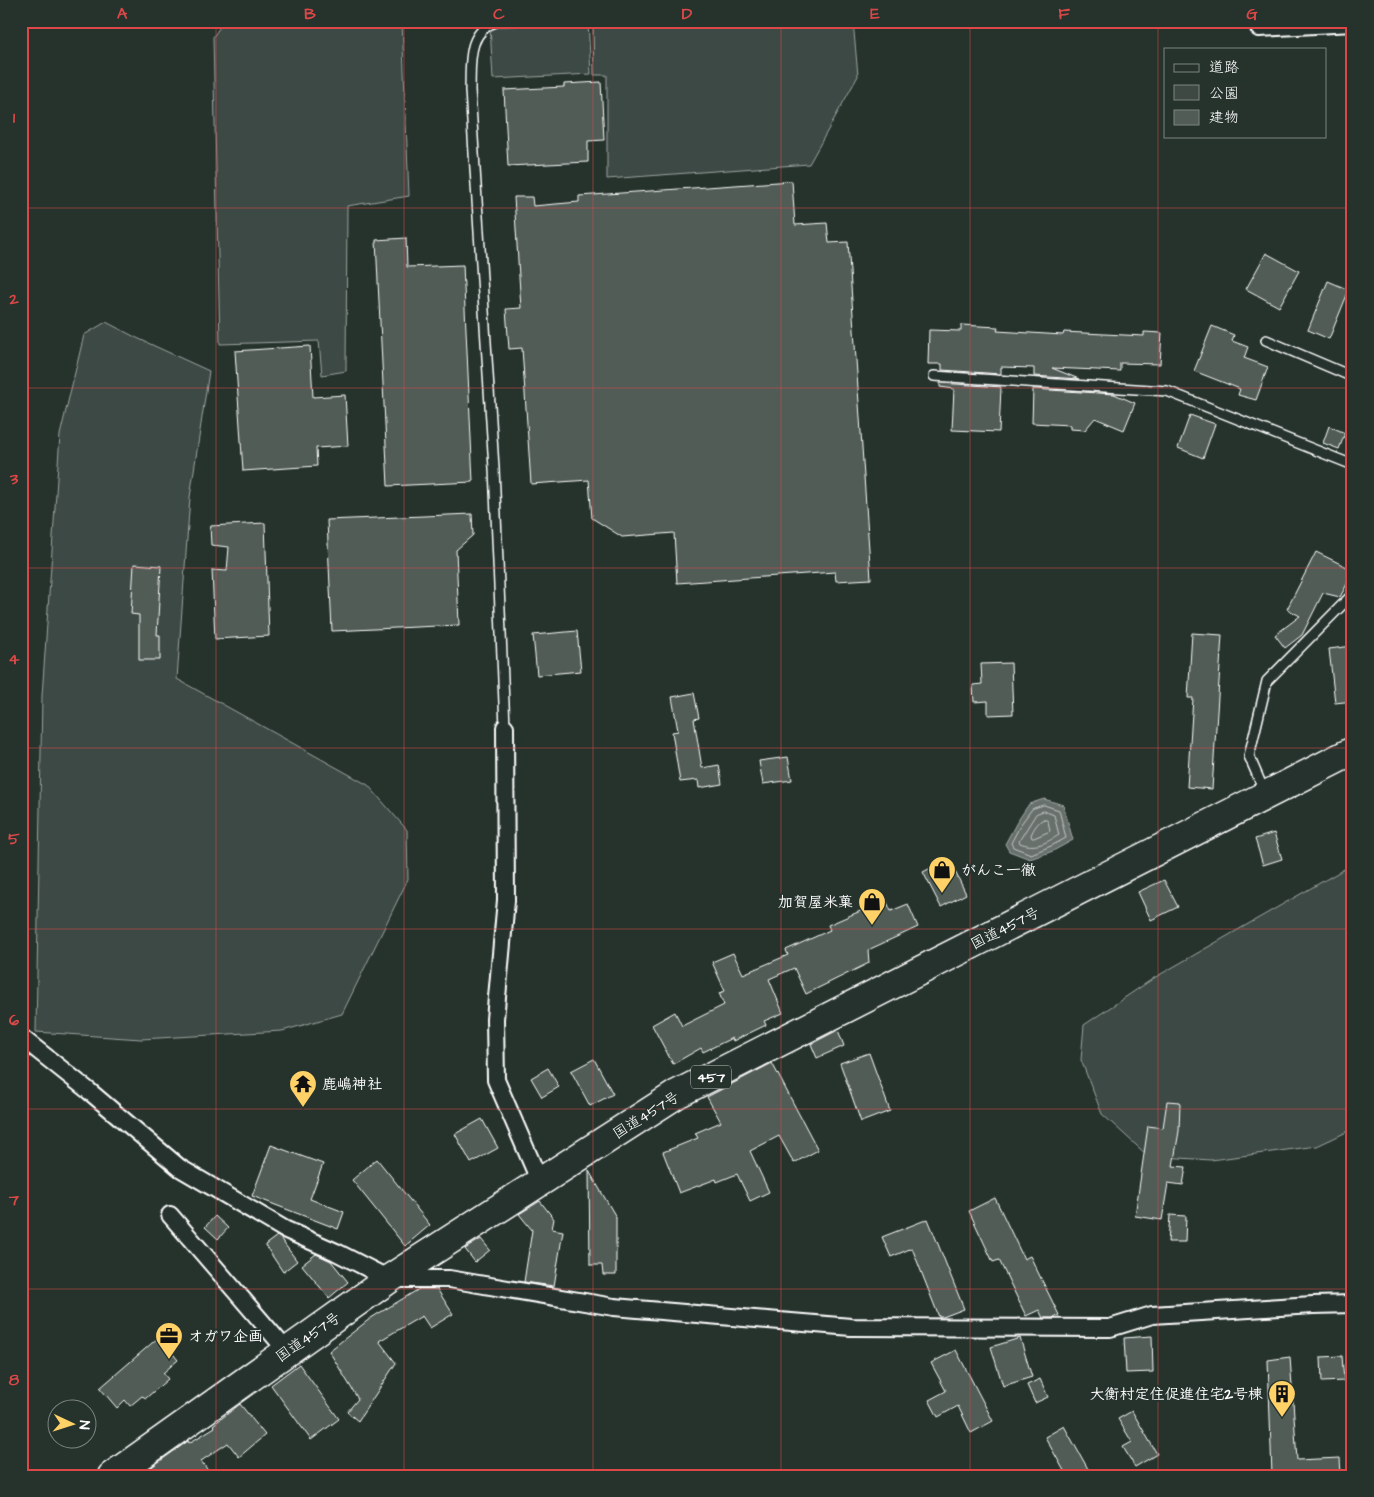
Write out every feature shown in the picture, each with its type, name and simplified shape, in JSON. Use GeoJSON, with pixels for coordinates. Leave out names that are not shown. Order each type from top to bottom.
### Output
{"type":"FeatureCollection","features":[{"type":"Feature","properties":{"kind":"highway","name":"国道457号"},"geometry":{"type":"LineString","coordinates":[[112,1476],[388,1279],[677,1094],[1353,751]]}},
{"type":"Feature","properties":{"kind":"street"},"geometry":{"type":"LineString","coordinates":[[1259,28],[1353,23]]}},
{"type":"Feature","properties":{"kind":"street"},"geometry":{"type":"LineString","coordinates":[[505,726],[506,900],[495,1019],[496,1080],[540,1182]]}},
{"type":"Feature","properties":{"kind":"street"},"geometry":{"type":"LineString","coordinates":[[21,1037],[89,1091],[180,1168],[284,1229],[336,1252],[388,1279],[449,1279],[614,1308],[851,1327],[1110,1328],[1152,1315],[1303,1305],[1353,1304]]}},
{"type":"Feature","properties":{"kind":"street"},"geometry":{"type":"LineString","coordinates":[[170,1215],[287,1352]]}},
{"type":"Feature","properties":{"kind":"lane"},"geometry":{"type":"LineString","coordinates":[[498,21],[484,27],[475,38],[470,68],[470,90],[494,468],[505,726]]}},
{"type":"Feature","properties":{"kind":"lane"},"geometry":{"type":"LineString","coordinates":[[1266,340],[1353,377]]}},
{"type":"Feature","properties":{"kind":"lane"},"geometry":{"type":"LineString","coordinates":[[934,376],[1167,392],[1353,465]]}},
{"type":"Feature","properties":{"kind":"lane"},"geometry":{"type":"LineString","coordinates":[[1266,795],[1249,756],[1267,681],[1353,594]]}},
{"type":"Feature","properties":{"kind":"green space"},"geometry":{"type":"Polygon","coordinates":[[[224,21],[402,21],[409,196],[347,206],[346,371],[322,375],[319,341],[220,344],[213,37],[224,21]]]}},
{"type":"Feature","properties":{"kind":"green space"},"geometry":{"type":"Polygon","coordinates":[[[593,21],[853,21],[858,76],[809,164],[607,179],[607,75],[594,75],[593,21]]]}},
{"type":"Feature","properties":{"kind":"green space"},"geometry":{"type":"Polygon","coordinates":[[[588,22],[591,74],[493,79],[490,27],[588,22]]]}},
{"type":"Feature","properties":{"kind":"green space"},"geometry":{"type":"Polygon","coordinates":[[[106,322],[209,371],[190,497],[177,679],[368,785],[407,830],[408,879],[342,1014],[282,1031],[141,1039],[36,1032],[42,696],[60,435],[84,335],[106,322]]]}},
{"type":"Feature","properties":{"kind":"green space"},"geometry":{"type":"Polygon","coordinates":[[[1353,864],[1353,1129],[1317,1146],[1211,1160],[1148,1156],[1102,1114],[1081,1060],[1084,1025],[1154,978],[1353,864]]]}},
{"type":"Feature","properties":{"kind":"water"},"geometry":{"type":"Polygon","coordinates":[[[1044,799],[1063,805],[1073,840],[1053,851],[1030,859],[1009,851],[1005,844],[1029,804],[1044,799]]]}},
{"type":"Feature","properties":{"kind":"building"},"geometry":{"type":"Polygon","coordinates":[[[601,82],[604,140],[588,141],[588,162],[508,166],[504,90],[564,87],[564,84],[601,82]]]}},
{"type":"Feature","properties":{"kind":"building"},"geometry":{"type":"Polygon","coordinates":[[[792,181],[795,225],[827,223],[829,243],[848,242],[871,579],[836,581],[835,572],[677,583],[674,533],[622,537],[592,518],[589,480],[531,484],[522,348],[509,349],[506,309],[521,308],[514,197],[532,197],[533,206],[579,202],[579,196],[792,181]]]}},
{"type":"Feature","properties":{"kind":"building"},"geometry":{"type":"Polygon","coordinates":[[[406,238],[407,267],[463,265],[473,482],[388,486],[376,240],[406,238]]]}},
{"type":"Feature","properties":{"kind":"building"},"geometry":{"type":"Polygon","coordinates":[[[1266,253],[1299,271],[1279,307],[1246,289],[1266,253]]]}},
{"type":"Feature","properties":{"kind":"building"},"geometry":{"type":"Polygon","coordinates":[[[1328,281],[1349,290],[1329,339],[1308,330],[1328,281]]]}},
{"type":"Feature","properties":{"kind":"building"},"geometry":{"type":"Polygon","coordinates":[[[961,325],[998,327],[997,331],[1063,335],[1064,332],[1144,336],[1144,332],[1162,333],[1160,364],[1120,363],[1120,371],[1052,368],[1079,379],[1034,376],[1034,368],[1001,367],[1001,374],[942,370],[942,364],[928,364],[929,330],[961,331],[961,325]]]}},
{"type":"Feature","properties":{"kind":"building"},"geometry":{"type":"Polygon","coordinates":[[[1212,326],[1234,335],[1232,341],[1248,347],[1244,358],[1268,367],[1256,400],[1238,395],[1240,389],[1194,371],[1212,326]]]}},
{"type":"Feature","properties":{"kind":"building"},"geometry":{"type":"Polygon","coordinates":[[[310,346],[313,397],[345,395],[348,446],[316,448],[317,466],[243,471],[235,351],[310,346]]]}},
{"type":"Feature","properties":{"kind":"building"},"geometry":{"type":"Polygon","coordinates":[[[940,383],[1001,387],[999,432],[952,430],[954,389],[940,387],[940,383]]]}},
{"type":"Feature","properties":{"kind":"building"},"geometry":{"type":"Polygon","coordinates":[[[1033,389],[1114,394],[1135,403],[1124,430],[1095,418],[1085,430],[1070,429],[1070,425],[1032,423],[1033,389]]]}},
{"type":"Feature","properties":{"kind":"building"},"geometry":{"type":"Polygon","coordinates":[[[1190,415],[1215,424],[1203,458],[1178,448],[1190,415]]]}},
{"type":"Feature","properties":{"kind":"building"},"geometry":{"type":"Polygon","coordinates":[[[1329,426],[1345,433],[1339,449],[1323,443],[1329,426]]]}},
{"type":"Feature","properties":{"kind":"building"},"geometry":{"type":"Polygon","coordinates":[[[472,514],[473,535],[456,550],[459,625],[332,631],[327,520],[472,514]]]}},
{"type":"Feature","properties":{"kind":"building"},"geometry":{"type":"Polygon","coordinates":[[[265,523],[269,636],[215,639],[212,570],[227,571],[229,547],[211,545],[210,526],[265,523]]]}},
{"type":"Feature","properties":{"kind":"building"},"geometry":{"type":"Polygon","coordinates":[[[1316,552],[1353,570],[1353,573],[1340,597],[1323,593],[1302,635],[1285,648],[1275,635],[1300,616],[1287,609],[1316,552]]]}},
{"type":"Feature","properties":{"kind":"building"},"geometry":{"type":"Polygon","coordinates":[[[134,564],[161,566],[157,635],[160,635],[160,660],[139,660],[139,615],[131,614],[134,564]]]}},
{"type":"Feature","properties":{"kind":"building"},"geometry":{"type":"Polygon","coordinates":[[[577,631],[581,671],[537,675],[533,635],[577,631]]]}},
{"type":"Feature","properties":{"kind":"building"},"geometry":{"type":"Polygon","coordinates":[[[1192,633],[1222,635],[1212,789],[1187,787],[1193,698],[1188,698],[1192,633]]]}},
{"type":"Feature","properties":{"kind":"building"},"geometry":{"type":"Polygon","coordinates":[[[1353,646],[1353,701],[1335,703],[1329,649],[1353,646]]]}},
{"type":"Feature","properties":{"kind":"building"},"geometry":{"type":"Polygon","coordinates":[[[1011,663],[1013,714],[988,715],[988,701],[974,702],[973,685],[982,684],[981,664],[1011,663]]]}},
{"type":"Feature","properties":{"kind":"building"},"geometry":{"type":"Polygon","coordinates":[[[694,693],[699,718],[694,719],[702,768],[719,765],[722,784],[699,788],[698,780],[680,782],[672,732],[678,731],[672,697],[694,693]]]}},
{"type":"Feature","properties":{"kind":"building"},"geometry":{"type":"Polygon","coordinates":[[[788,757],[792,780],[763,784],[759,761],[788,757]]]}},
{"type":"Feature","properties":{"kind":"building"},"geometry":{"type":"Polygon","coordinates":[[[1274,833],[1282,859],[1263,865],[1255,839],[1274,833]]]}},
{"type":"Feature","properties":{"kind":"building"},"geometry":{"type":"Polygon","coordinates":[[[949,859],[966,894],[941,907],[923,872],[949,859]]]}},
{"type":"Feature","properties":{"kind":"building"},"geometry":{"type":"Polygon","coordinates":[[[1164,880],[1178,907],[1151,920],[1138,892],[1164,880]]]}},
{"type":"Feature","properties":{"kind":"building"},"geometry":{"type":"Polygon","coordinates":[[[886,900],[891,911],[908,904],[918,927],[868,950],[869,963],[806,994],[794,968],[769,979],[783,1013],[764,1021],[766,1025],[733,1041],[732,1038],[703,1052],[701,1048],[673,1064],[652,1025],[675,1012],[682,1026],[724,1005],[719,993],[725,991],[712,962],[733,953],[743,974],[788,955],[786,950],[830,930],[828,925],[886,900]]]}},
{"type":"Feature","properties":{"kind":"building"},"geometry":{"type":"Polygon","coordinates":[[[838,1030],[844,1046],[817,1058],[811,1044],[838,1030]]]}},
{"type":"Feature","properties":{"kind":"building"},"geometry":{"type":"Polygon","coordinates":[[[869,1053],[890,1111],[861,1122],[840,1063],[869,1053]]]}},
{"type":"Feature","properties":{"kind":"building"},"geometry":{"type":"Polygon","coordinates":[[[594,1059],[613,1094],[590,1106],[571,1071],[594,1059]]]}},
{"type":"Feature","properties":{"kind":"building"},"geometry":{"type":"Polygon","coordinates":[[[772,1063],[818,1150],[794,1163],[779,1136],[750,1151],[769,1192],[750,1201],[737,1174],[717,1182],[716,1179],[679,1193],[663,1152],[698,1138],[695,1133],[721,1122],[707,1097],[772,1063]]]}},
{"type":"Feature","properties":{"kind":"building"},"geometry":{"type":"Polygon","coordinates":[[[548,1068],[559,1087],[542,1097],[531,1078],[548,1068]]]}},
{"type":"Feature","properties":{"kind":"building"},"geometry":{"type":"Polygon","coordinates":[[[1167,1101],[1180,1102],[1179,1131],[1173,1166],[1186,1167],[1183,1185],[1168,1183],[1162,1220],[1135,1216],[1148,1126],[1163,1128],[1167,1101]]]}},
{"type":"Feature","properties":{"kind":"building"},"geometry":{"type":"Polygon","coordinates":[[[482,1119],[498,1148],[471,1163],[455,1134],[482,1119]]]}},
{"type":"Feature","properties":{"kind":"building"},"geometry":{"type":"Polygon","coordinates":[[[271,1145],[323,1164],[310,1199],[344,1212],[338,1229],[252,1196],[271,1145]]]}},
{"type":"Feature","properties":{"kind":"building"},"geometry":{"type":"Polygon","coordinates":[[[377,1159],[430,1225],[405,1246],[352,1180],[377,1159]]]}},
{"type":"Feature","properties":{"kind":"building"},"geometry":{"type":"Polygon","coordinates":[[[589,1171],[616,1217],[616,1275],[603,1275],[602,1265],[590,1265],[589,1171]]]}},
{"type":"Feature","properties":{"kind":"building"},"geometry":{"type":"Polygon","coordinates":[[[995,1198],[1024,1259],[1030,1256],[1059,1315],[1054,1318],[1043,1318],[1039,1310],[1026,1316],[999,1260],[993,1262],[969,1211],[995,1198]]]}},
{"type":"Feature","properties":{"kind":"building"},"geometry":{"type":"Polygon","coordinates":[[[540,1201],[554,1219],[552,1229],[563,1231],[554,1286],[524,1282],[532,1230],[519,1214],[540,1201]]]}},
{"type":"Feature","properties":{"kind":"building"},"geometry":{"type":"Polygon","coordinates":[[[1170,1215],[1186,1216],[1185,1242],[1168,1242],[1170,1215]]]}},
{"type":"Feature","properties":{"kind":"building"},"geometry":{"type":"Polygon","coordinates":[[[215,1216],[228,1228],[218,1239],[205,1227],[215,1216]]]}},
{"type":"Feature","properties":{"kind":"building"},"geometry":{"type":"Polygon","coordinates":[[[928,1219],[964,1309],[943,1317],[939,1317],[912,1248],[891,1257],[882,1237],[928,1219]]]}},
{"type":"Feature","properties":{"kind":"building"},"geometry":{"type":"Polygon","coordinates":[[[277,1236],[297,1261],[283,1272],[265,1245],[277,1236]]]}},
{"type":"Feature","properties":{"kind":"building"},"geometry":{"type":"Polygon","coordinates":[[[481,1239],[490,1250],[475,1262],[465,1249],[481,1239]]]}},
{"type":"Feature","properties":{"kind":"building"},"geometry":{"type":"Polygon","coordinates":[[[316,1254],[331,1261],[348,1282],[329,1298],[302,1265],[316,1254]]]}},
{"type":"Feature","properties":{"kind":"building"},"geometry":{"type":"Polygon","coordinates":[[[419,1289],[437,1289],[453,1314],[430,1328],[422,1316],[379,1341],[396,1363],[358,1421],[347,1412],[358,1399],[329,1351],[371,1318],[419,1289]]]}},
{"type":"Feature","properties":{"kind":"building"},"geometry":{"type":"Polygon","coordinates":[[[1152,1336],[1153,1372],[1126,1373],[1124,1338],[1152,1336]]]}},
{"type":"Feature","properties":{"kind":"building"},"geometry":{"type":"Polygon","coordinates":[[[159,1337],[178,1360],[163,1373],[168,1379],[146,1398],[142,1396],[130,1406],[125,1400],[117,1408],[100,1388],[159,1337]]]}},
{"type":"Feature","properties":{"kind":"building"},"geometry":{"type":"Polygon","coordinates":[[[1020,1338],[1032,1377],[1003,1386],[991,1347],[1020,1338]]]}},
{"type":"Feature","properties":{"kind":"building"},"geometry":{"type":"Polygon","coordinates":[[[956,1350],[993,1421],[971,1433],[958,1406],[938,1417],[929,1400],[946,1391],[931,1363],[956,1350]]]}},
{"type":"Feature","properties":{"kind":"building"},"geometry":{"type":"Polygon","coordinates":[[[1342,1356],[1344,1381],[1322,1382],[1321,1357],[1342,1356]]]}},
{"type":"Feature","properties":{"kind":"building","name":"大衡村定住促進住宅2号棟"},"geometry":{"type":"Polygon","coordinates":[[[1290,1357],[1297,1460],[1340,1458],[1341,1476],[1272,1476],[1268,1360],[1290,1357]]]}},
{"type":"Feature","properties":{"kind":"building"},"geometry":{"type":"Polygon","coordinates":[[[299,1364],[339,1419],[311,1440],[271,1385],[299,1364]]]}},
{"type":"Feature","properties":{"kind":"building"},"geometry":{"type":"Polygon","coordinates":[[[1040,1379],[1048,1397],[1035,1403],[1027,1385],[1040,1379]]]}},
{"type":"Feature","properties":{"kind":"building"},"geometry":{"type":"Polygon","coordinates":[[[240,1404],[265,1435],[239,1457],[228,1443],[201,1461],[212,1476],[139,1476],[188,1441],[189,1443],[215,1427],[213,1425],[240,1404]]]}},
{"type":"Feature","properties":{"kind":"building"},"geometry":{"type":"Polygon","coordinates":[[[1132,1411],[1157,1454],[1135,1467],[1123,1447],[1132,1442],[1118,1419],[1132,1411]]]}},
{"type":"Feature","properties":{"kind":"building"},"geometry":{"type":"Polygon","coordinates":[[[1064,1426],[1092,1476],[1067,1476],[1045,1437],[1064,1426]]]}},
{"type":"Feature","properties":{"kind":"place","name":"がんこ一徹"},"geometry":{"type":"Point","coordinates":[942,894]}},
{"type":"Feature","properties":{"kind":"place","name":"加賀屋米菓"},"geometry":{"type":"Point","coordinates":[872,926]}},
{"type":"Feature","properties":{"kind":"place","name":"鹿嶋神社"},"geometry":{"type":"Point","coordinates":[303,1108]}},
{"type":"Feature","properties":{"kind":"place","name":"オガワ企画"},"geometry":{"type":"Point","coordinates":[169,1360]}},
{"type":"Feature","properties":{"kind":"place","name":"大衡村定住促進住宅2号棟"},"geometry":{"type":"Point","coordinates":[1282,1418]}}]}
